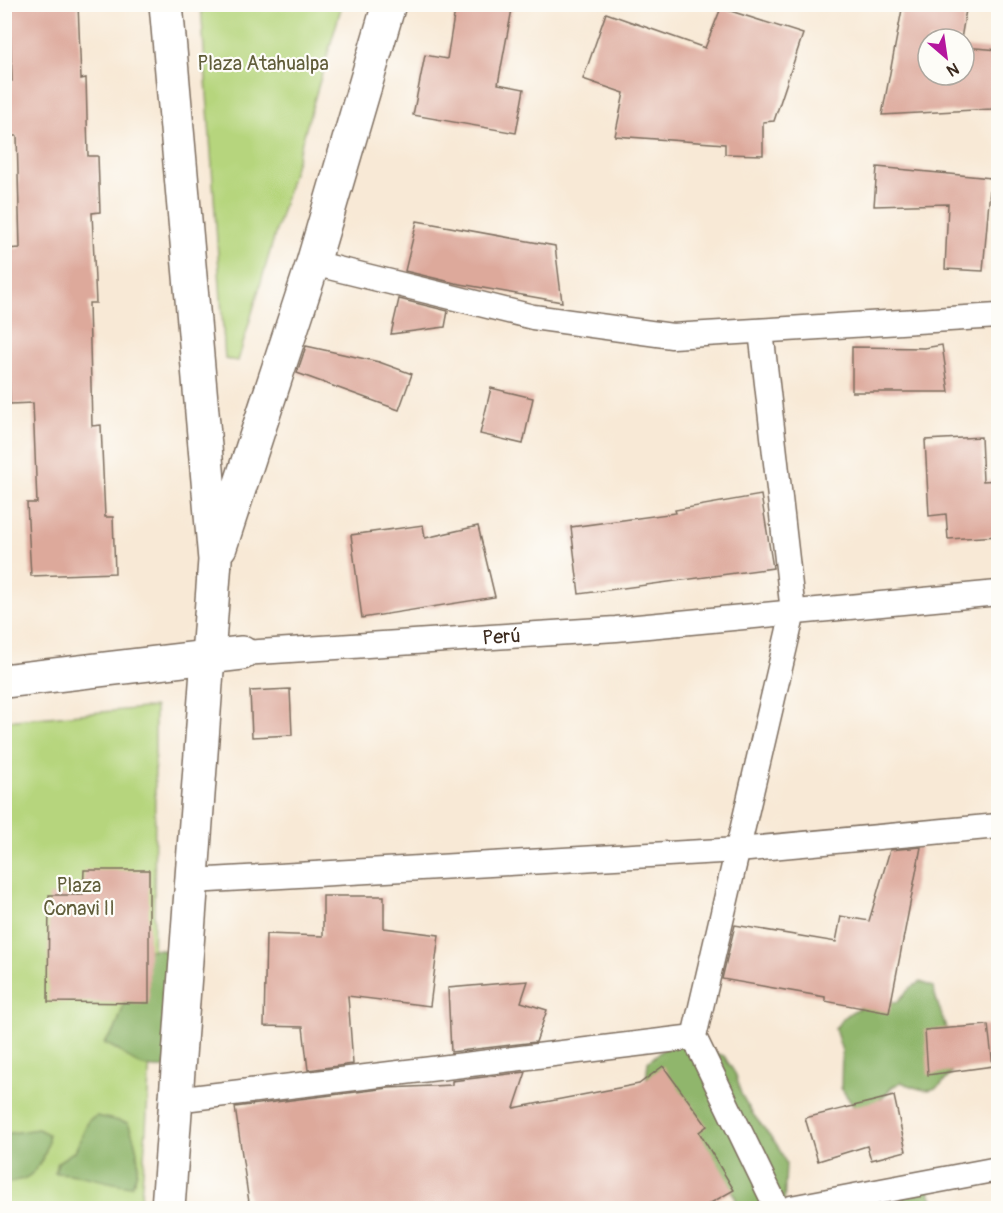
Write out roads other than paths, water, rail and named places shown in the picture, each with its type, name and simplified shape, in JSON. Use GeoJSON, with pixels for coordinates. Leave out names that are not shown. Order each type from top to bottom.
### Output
{"type":"FeatureCollection","features":[{"type":"Feature","properties":{"kind":"street"},"geometry":{"type":"LineString","coordinates":[[166,4],[215,560],[168,1209]]}},
{"type":"Feature","properties":{"kind":"street"},"geometry":{"type":"LineString","coordinates":[[215,560],[313,263],[389,4]]}},
{"type":"Feature","properties":{"kind":"street","name":"Perú"},"geometry":{"type":"LineString","coordinates":[[4,681],[242,653]]}},
{"type":"Feature","properties":{"kind":"lane"},"geometry":{"type":"LineString","coordinates":[[313,263],[533,317],[672,336],[999,316]]}},
{"type":"Feature","properties":{"kind":"lane"},"geometry":{"type":"LineString","coordinates":[[761,331],[793,612],[694,1037],[777,1209]]}},
{"type":"Feature","properties":{"kind":"lane","name":"Perú"},"geometry":{"type":"LineString","coordinates":[[242,653],[616,629],[999,593]]}},
{"type":"Feature","properties":{"kind":"lane"},"geometry":{"type":"LineString","coordinates":[[192,881],[738,850],[999,826]]}},
{"type":"Feature","properties":{"kind":"lane"},"geometry":{"type":"LineString","coordinates":[[175,1100],[694,1037]]}},
{"type":"Feature","properties":{"kind":"lane"},"geometry":{"type":"LineString","coordinates":[[791,1209],[999,1169]]}},
{"type":"Feature","properties":{"kind":"park label","name":"Plaza Atahualpa"},"geometry":{"type":"Point","coordinates":[263,63]}},
{"type":"Feature","properties":{"kind":"park label","name":"Plaza Conavi II"},"geometry":{"type":"Point","coordinates":[79,896]}}]}
